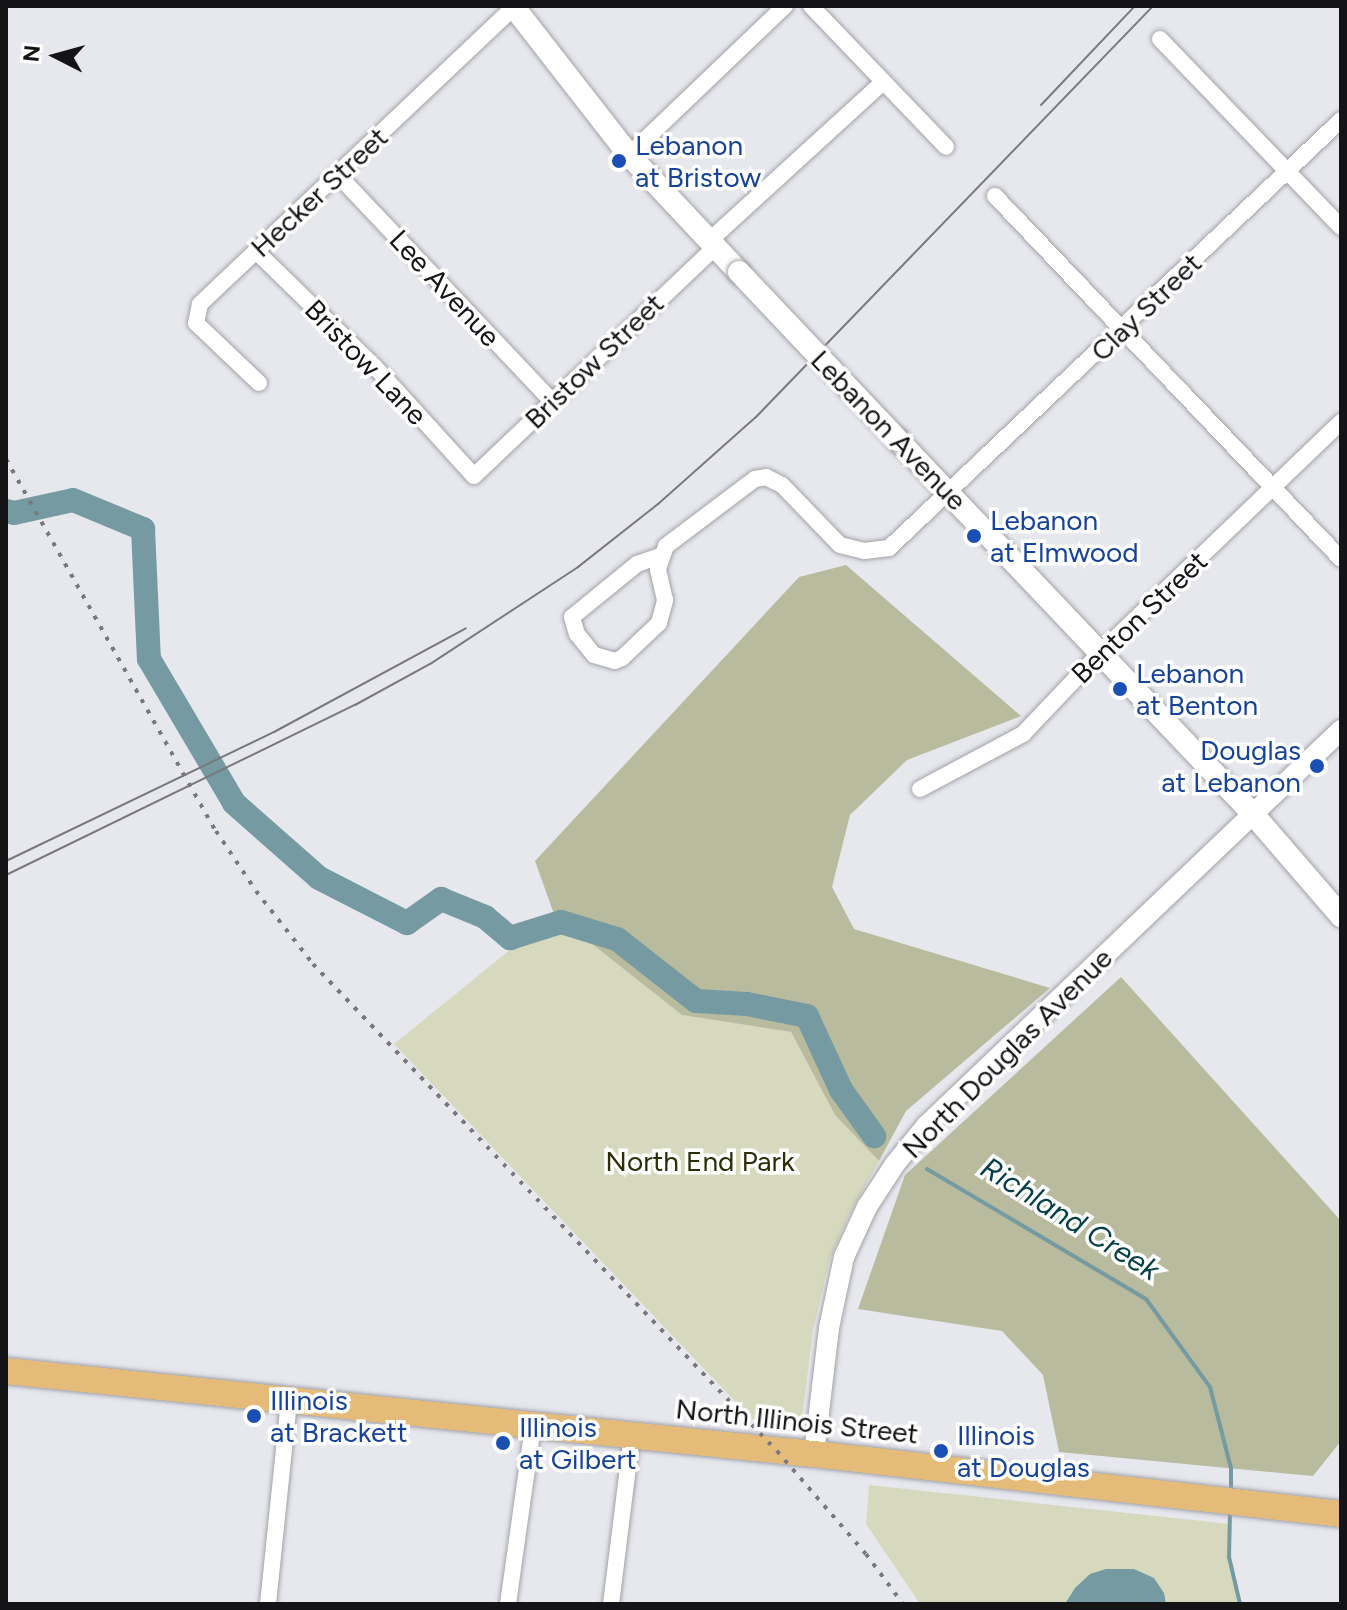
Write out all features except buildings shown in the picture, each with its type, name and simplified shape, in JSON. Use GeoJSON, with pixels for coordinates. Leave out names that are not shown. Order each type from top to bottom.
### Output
{"type":"FeatureCollection","features":[{"type":"Feature","properties":{"kind":"main road","name":"Lebanon Avenue"},"geometry":{"type":"LineString","coordinates":[[513,6],[629,155],[1253,814],[1341,916]]}},
{"type":"Feature","properties":{"kind":"main road","name":"North Illinois Street"},"geometry":{"type":"LineString","coordinates":[[6,1371],[814,1454],[1341,1514]]}},
{"type":"Feature","properties":{"kind":"street","name":"Hecker Street"},"geometry":{"type":"LineString","coordinates":[[259,383],[196,323],[200,304],[513,6]]}},
{"type":"Feature","properties":{"kind":"street"},"geometry":{"type":"LineString","coordinates":[[629,155],[785,6]]}},
{"type":"Feature","properties":{"kind":"street"},"geometry":{"type":"LineString","coordinates":[[811,6],[946,147]]}},
{"type":"Feature","properties":{"kind":"street"},"geometry":{"type":"LineString","coordinates":[[1160,39],[1341,227]]}},
{"type":"Feature","properties":{"kind":"street","name":"Bristow Street"},"geometry":{"type":"LineString","coordinates":[[474,476],[883,82]]}},
{"type":"Feature","properties":{"kind":"street","name":"Clay Street"},"geometry":{"type":"LineString","coordinates":[[660,556],[666,546],[755,479],[766,477],[782,485],[840,545],[864,551],[889,548],[1122,331],[1341,120]]}},
{"type":"Feature","properties":{"kind":"street","name":"Lee Avenue"},"geometry":{"type":"LineString","coordinates":[[338,175],[552,401]]}},
{"type":"Feature","properties":{"kind":"street"},"geometry":{"type":"LineString","coordinates":[[995,196],[1341,559]]}},
{"type":"Feature","properties":{"kind":"street","name":"Bristow Lane"},"geometry":{"type":"LineString","coordinates":[[256,251],[375,367],[474,476]]}},
{"type":"Feature","properties":{"kind":"street","name":"Benton Street"},"geometry":{"type":"LineString","coordinates":[[920,789],[1023,734],[1100,653],[1341,422]]}},
{"type":"Feature","properties":{"kind":"street"},"geometry":{"type":"LineString","coordinates":[[660,556],[658,569],[665,600],[663,616],[622,658],[615,661],[594,655],[572,623],[575,612],[637,564],[660,556]]}},
{"type":"Feature","properties":{"kind":"street","name":"North Douglas Avenue"},"geometry":{"type":"LineString","coordinates":[[814,1454],[829,1328],[844,1257],[867,1207],[895,1164],[926,1126],[1341,730]]}},
{"type":"Feature","properties":{"kind":"street"},"geometry":{"type":"LineString","coordinates":[[268,1604],[289,1401]]}},
{"type":"Feature","properties":{"kind":"street"},"geometry":{"type":"LineString","coordinates":[[508,1604],[533,1425]]}},
{"type":"Feature","properties":{"kind":"street"},"geometry":{"type":"LineString","coordinates":[[611,1604],[632,1435]]}},
{"type":"Feature","properties":{"kind":"green space"},"geometry":{"type":"Polygon","coordinates":[[[846,565],[1021,716],[907,760],[850,815],[832,887],[854,929],[1050,988],[906,1111],[879,1161],[835,1115],[791,1032],[682,1015],[554,914],[535,861],[799,577],[846,565]]]}},
{"type":"Feature","properties":{"kind":"green space","name":"North End Park"},"geometry":{"type":"Polygon","coordinates":[[[554,914],[682,1015],[791,1032],[835,1115],[879,1161],[849,1215],[830,1259],[813,1330],[801,1426],[752,1419],[394,1044],[554,914]]]}},
{"type":"Feature","properties":{"kind":"green space"},"geometry":{"type":"Polygon","coordinates":[[[1121,977],[1341,1221],[1341,1441],[1313,1476],[1059,1452],[1043,1375],[1002,1331],[858,1309],[905,1175],[1121,977]]]}},
{"type":"Feature","properties":{"kind":"green space"},"geometry":{"type":"Polygon","coordinates":[[[869,1485],[1230,1524],[1229,1557],[1240,1604],[920,1604],[866,1524],[869,1485]]]}},
{"type":"Feature","properties":{"kind":"water"},"geometry":{"type":"Polygon","coordinates":[[[1106,1569],[1134,1569],[1154,1578],[1164,1593],[1166,1604],[1065,1604],[1075,1588],[1090,1574],[1106,1569]]]}},
{"type":"Feature","properties":{"kind":"waterway","name":"Richland Creek"},"geometry":{"type":"LineString","coordinates":[[6,511],[14,513],[73,500],[143,529],[149,659],[234,803],[319,878],[407,923],[441,899],[485,917],[510,938],[561,922],[617,939],[696,1001],[747,1004],[807,1016],[841,1090],[874,1136]]}},
{"type":"Feature","properties":{"kind":"waterway","name":"Richland Creek"},"geometry":{"type":"LineString","coordinates":[[927,1169],[1146,1299],[1210,1387],[1231,1468],[1231,1490]]}},
{"type":"Feature","properties":{"kind":"waterway","name":"Richland Creek"},"geometry":{"type":"LineString","coordinates":[[1230,1511],[1229,1557],[1240,1604]]}},
{"type":"Feature","properties":{"kind":"tram line"},"geometry":{"type":"LineString","coordinates":[[1041,105],[1135,6]]}},
{"type":"Feature","properties":{"kind":"tram line"},"geometry":{"type":"LineString","coordinates":[[6,875],[355,705],[430,664],[578,567],[658,504],[756,417],[1153,6]]}},
{"type":"Feature","properties":{"kind":"tram line"},"geometry":{"type":"LineString","coordinates":[[6,861],[274,732],[466,628]]}},
{"type":"Feature","properties":{"kind":"railway"},"geometry":{"type":"LineString","coordinates":[[6,459],[216,831],[256,891],[313,964],[777,1451],[866,1554],[903,1604]]}},
{"type":"Feature","properties":{"kind":"place","name":"Lebanon at Bristow"},"geometry":{"type":"Point","coordinates":[619,161]}},
{"type":"Feature","properties":{"kind":"place","name":"Lebanon at Elmwood"},"geometry":{"type":"Point","coordinates":[974,536]}},
{"type":"Feature","properties":{"kind":"place","name":"Lebanon at Benton"},"geometry":{"type":"Point","coordinates":[1120,689]}},
{"type":"Feature","properties":{"kind":"place","name":"Douglas at Lebanon"},"geometry":{"type":"Point","coordinates":[1317,766]}},
{"type":"Feature","properties":{"kind":"place","name":"Illinois at Brackett"},"geometry":{"type":"Point","coordinates":[254,1416]}},
{"type":"Feature","properties":{"kind":"place","name":"Illinois at Gilbert"},"geometry":{"type":"Point","coordinates":[503,1443]}},
{"type":"Feature","properties":{"kind":"place","name":"Illinois at Douglas"},"geometry":{"type":"Point","coordinates":[941,1451]}}]}
